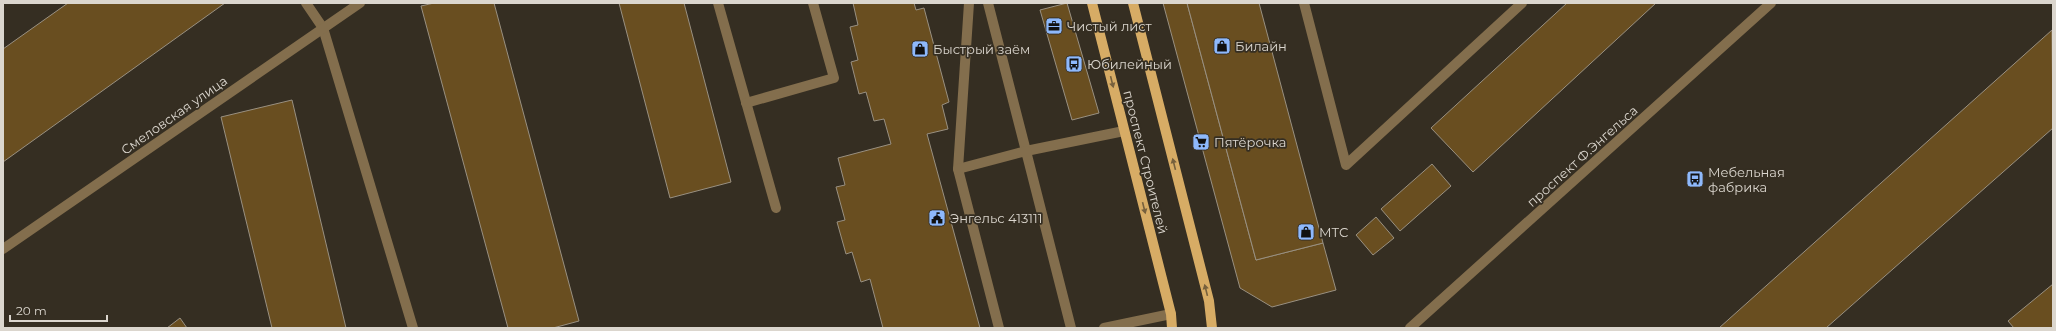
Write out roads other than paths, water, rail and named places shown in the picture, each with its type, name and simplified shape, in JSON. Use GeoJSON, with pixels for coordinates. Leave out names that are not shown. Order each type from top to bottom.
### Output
{"type":"FeatureCollection","features":[{"type":"Feature","properties":{"kind":"main road","name":"проспект Строителей"},"geometry":{"type":"LineString","coordinates":[[1092,3],[1171,314],[1172,328]]}},
{"type":"Feature","properties":{"kind":"main road","name":"проспект Строителей"},"geometry":{"type":"LineString","coordinates":[[1133,3],[1209,301],[1212,328]]}},
{"type":"Feature","properties":{"kind":"street"},"geometry":{"type":"LineString","coordinates":[[306,3],[323,28],[413,328]]}},
{"type":"Feature","properties":{"kind":"street","name":"Смеловская улица"},"geometry":{"type":"LineString","coordinates":[[3,249],[360,3]]}},
{"type":"Feature","properties":{"kind":"street"},"geometry":{"type":"LineString","coordinates":[[718,3],[776,208]]}},
{"type":"Feature","properties":{"kind":"street"},"geometry":{"type":"LineString","coordinates":[[746,103],[834,78],[813,3]]}},
{"type":"Feature","properties":{"kind":"street"},"geometry":{"type":"LineString","coordinates":[[969,3],[958,169],[999,328]]}},
{"type":"Feature","properties":{"kind":"street"},"geometry":{"type":"LineString","coordinates":[[988,3],[1072,328]]}},
{"type":"Feature","properties":{"kind":"street"},"geometry":{"type":"LineString","coordinates":[[1304,3],[1346,165],[1522,3]]}},
{"type":"Feature","properties":{"kind":"street","name":"проспект Ф.Энгельса"},"geometry":{"type":"LineString","coordinates":[[1410,328],[1771,3]]}},
{"type":"Feature","properties":{"kind":"street"},"geometry":{"type":"LineString","coordinates":[[958,169],[1026,152],[1124,131]]}},
{"type":"Feature","properties":{"kind":"street"},"geometry":{"type":"LineString","coordinates":[[1104,328],[1171,314]]}},
{"type":"Feature","properties":{"kind":"place","name":"Чистый лист"},"geometry":{"type":"Point","coordinates":[1054,26]}},
{"type":"Feature","properties":{"kind":"place","name":"Билайн"},"geometry":{"type":"Point","coordinates":[1222,46]}},
{"type":"Feature","properties":{"kind":"place","name":"Быстрый заём"},"geometry":{"type":"Point","coordinates":[920,49]}},
{"type":"Feature","properties":{"kind":"place","name":"Юбилейный"},"geometry":{"type":"Point","coordinates":[1074,64]}},
{"type":"Feature","properties":{"kind":"place","name":"Пятёрочка"},"geometry":{"type":"Point","coordinates":[1201,142]}},
{"type":"Feature","properties":{"kind":"place","name":"Мебельная фабрика"},"geometry":{"type":"Point","coordinates":[1695,179]}},
{"type":"Feature","properties":{"kind":"place","name":"Энгельс 413111"},"geometry":{"type":"Point","coordinates":[937,218]}},
{"type":"Feature","properties":{"kind":"place","name":"МТС"},"geometry":{"type":"Point","coordinates":[1306,232]}}]}
